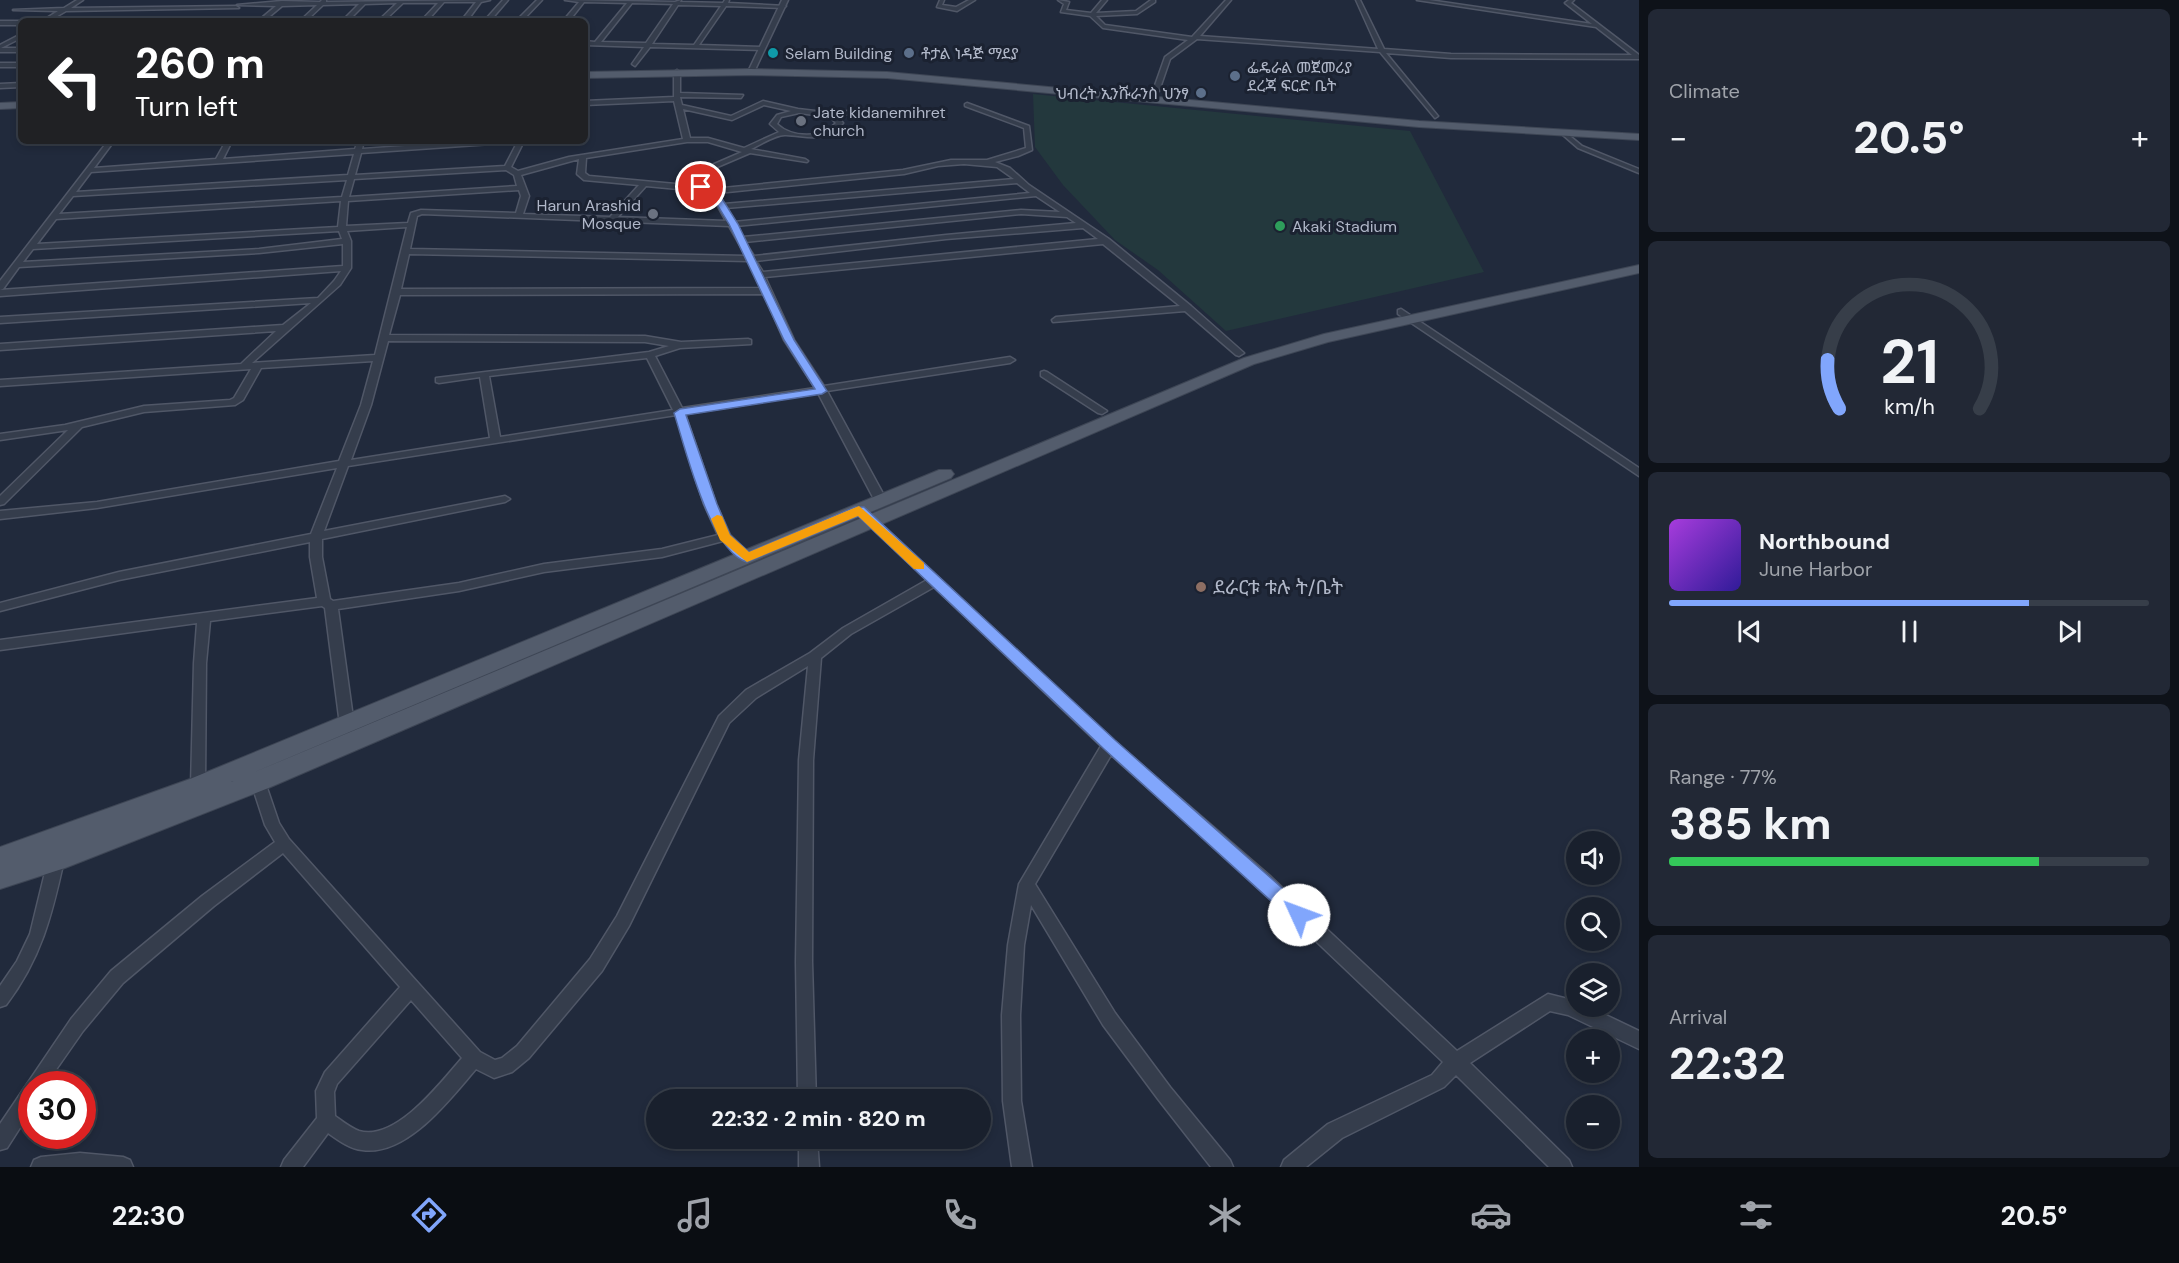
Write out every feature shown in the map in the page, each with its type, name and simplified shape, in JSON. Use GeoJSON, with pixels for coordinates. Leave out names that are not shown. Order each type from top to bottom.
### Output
{"type":"FeatureCollection","features":[{"type":"Feature","properties":{"kind":"main road"},"geometry":{"type":"LineString","coordinates":[[588,66],[635,64],[887,75],[1419,124],[1639,137]]}},
{"type":"Feature","properties":{"kind":"main road"},"geometry":{"type":"LineString","coordinates":[[588,75],[751,68],[905,67],[1435,116],[1639,127]]}},
{"type":"Feature","properties":{"kind":"main road"},"geometry":{"type":"LineString","coordinates":[[0,97],[18,96]]}},
{"type":"Feature","properties":{"kind":"main road"},"geometry":{"type":"LineString","coordinates":[[0,106],[18,105]]}},
{"type":"Feature","properties":{"kind":"main road"},"geometry":{"type":"LineString","coordinates":[[0,858],[198,786],[747,558],[1249,361],[1406,315],[1639,260]]}},
{"type":"Feature","properties":{"kind":"main road"},"geometry":{"type":"LineString","coordinates":[[0,878],[56,860],[258,782],[871,510],[1239,353],[1312,331],[1639,269]]}},
{"type":"Feature","properties":{"kind":"street"},"geometry":{"type":"LineString","coordinates":[[50,18],[81,0]]}},
{"type":"Feature","properties":{"kind":"street"},"geometry":{"type":"LineString","coordinates":[[137,18],[161,0]]}},
{"type":"Feature","properties":{"kind":"street"},"geometry":{"type":"LineString","coordinates":[[222,18],[245,0]]}},
{"type":"Feature","properties":{"kind":"street"},"geometry":{"type":"LineString","coordinates":[[427,18],[442,0]]}},
{"type":"Feature","properties":{"kind":"street"},"geometry":{"type":"LineString","coordinates":[[466,18],[480,0]]}},
{"type":"Feature","properties":{"kind":"street"},"geometry":{"type":"LineString","coordinates":[[16,10],[148,9],[282,2],[488,0]]}},
{"type":"Feature","properties":{"kind":"street"},"geometry":{"type":"LineString","coordinates":[[490,18],[506,0]]}},
{"type":"Feature","properties":{"kind":"street"},"geometry":{"type":"LineString","coordinates":[[522,18],[540,0]]}},
{"type":"Feature","properties":{"kind":"street"},"geometry":{"type":"LineString","coordinates":[[567,0],[784,3],[751,68]]}},
{"type":"Feature","properties":{"kind":"street"},"geometry":{"type":"LineString","coordinates":[[568,18],[583,0]]}},
{"type":"Feature","properties":{"kind":"street"},"geometry":{"type":"LineString","coordinates":[[942,0],[939,6],[957,9],[973,0]]}},
{"type":"Feature","properties":{"kind":"street"},"geometry":{"type":"LineString","coordinates":[[1060,0],[1068,3],[1063,11],[1092,15],[1137,12],[1153,1]]}},
{"type":"Feature","properties":{"kind":"street"},"geometry":{"type":"LineString","coordinates":[[1092,15],[1105,0]]}},
{"type":"Feature","properties":{"kind":"street"},"geometry":{"type":"LineString","coordinates":[[1156,91],[1167,58],[1194,38],[1229,0]]}},
{"type":"Feature","properties":{"kind":"street"},"geometry":{"type":"LineString","coordinates":[[1358,0],[1383,52],[1435,116]]}},
{"type":"Feature","properties":{"kind":"street"},"geometry":{"type":"LineString","coordinates":[[1419,0],[1596,26]]}},
{"type":"Feature","properties":{"kind":"street"},"geometry":{"type":"LineString","coordinates":[[1572,0],[1568,3],[1638,57]]}},
{"type":"Feature","properties":{"kind":"street"},"geometry":{"type":"LineString","coordinates":[[348,18],[364,1]]}},
{"type":"Feature","properties":{"kind":"street"},"geometry":{"type":"LineString","coordinates":[[384,18],[402,1]]}},
{"type":"Feature","properties":{"kind":"street"},"geometry":{"type":"LineString","coordinates":[[596,44],[632,1]]}},
{"type":"Feature","properties":{"kind":"street"},"geometry":{"type":"LineString","coordinates":[[1476,9],[1475,1],[1496,4]]}},
{"type":"Feature","properties":{"kind":"street"},"geometry":{"type":"LineString","coordinates":[[264,18],[282,2]]}},
{"type":"Feature","properties":{"kind":"street"},"geometry":{"type":"LineString","coordinates":[[306,18],[323,2]]}},
{"type":"Feature","properties":{"kind":"street"},"geometry":{"type":"LineString","coordinates":[[635,64],[678,2]]}},
{"type":"Feature","properties":{"kind":"street"},"geometry":{"type":"LineString","coordinates":[[696,46],[725,2]]}},
{"type":"Feature","properties":{"kind":"street"},"geometry":{"type":"LineString","coordinates":[[1092,15],[1103,26],[1194,38],[1464,56],[1638,57]]}},
{"type":"Feature","properties":{"kind":"street"},"geometry":{"type":"LineString","coordinates":[[0,23],[18,23]]}},
{"type":"Feature","properties":{"kind":"street"},"geometry":{"type":"LineString","coordinates":[[0,49],[18,37]]}},
{"type":"Feature","properties":{"kind":"street"},"geometry":{"type":"LineString","coordinates":[[588,43],[760,49]]}},
{"type":"Feature","properties":{"kind":"street"},"geometry":{"type":"LineString","coordinates":[[0,49],[18,50]]}},
{"type":"Feature","properties":{"kind":"street"},"geometry":{"type":"LineString","coordinates":[[0,64],[18,64]]}},
{"type":"Feature","properties":{"kind":"street"},"geometry":{"type":"LineString","coordinates":[[677,72],[677,100],[687,140]]}},
{"type":"Feature","properties":{"kind":"street"},"geometry":{"type":"LineString","coordinates":[[0,86],[18,86]]}},
{"type":"Feature","properties":{"kind":"street"},"geometry":{"type":"LineString","coordinates":[[588,103],[741,96]]}},
{"type":"Feature","properties":{"kind":"street"},"geometry":{"type":"LineString","coordinates":[[677,100],[732,118],[763,103],[832,115],[864,111]]}},
{"type":"Feature","properties":{"kind":"street"},"geometry":{"type":"LineString","coordinates":[[583,157],[582,176],[671,187],[701,187],[713,191],[904,172],[935,164],[986,162],[1030,149],[1027,127],[967,105]]}},
{"type":"Feature","properties":{"kind":"street"},"geometry":{"type":"LineString","coordinates":[[799,111],[779,116],[773,124],[776,129],[808,135],[831,132],[840,123],[832,115]]}},
{"type":"Feature","properties":{"kind":"street"},"geometry":{"type":"LineString","coordinates":[[701,187],[697,180],[698,173],[784,132]]}},
{"type":"Feature","properties":{"kind":"street"},"geometry":{"type":"LineString","coordinates":[[1565,134],[1580,147],[1639,171]]}},
{"type":"Feature","properties":{"kind":"street"},"geometry":{"type":"LineString","coordinates":[[518,174],[557,161],[687,140],[708,140],[747,151],[805,161]]}},
{"type":"Feature","properties":{"kind":"street"},"geometry":{"type":"LineString","coordinates":[[0,287],[109,144]]}},
{"type":"Feature","properties":{"kind":"street"},"geometry":{"type":"LineString","coordinates":[[218,161],[227,144]]}},
{"type":"Feature","properties":{"kind":"street"},"geometry":{"type":"LineString","coordinates":[[89,170],[218,161],[360,146],[418,144]]}},
{"type":"Feature","properties":{"kind":"street"},"geometry":{"type":"LineString","coordinates":[[507,168],[519,144]]}},
{"type":"Feature","properties":{"kind":"street"},"geometry":{"type":"LineString","coordinates":[[243,367],[337,284],[347,268],[347,241],[342,229],[345,198],[360,146]]}},
{"type":"Feature","properties":{"kind":"street"},"geometry":{"type":"LineString","coordinates":[[986,162],[1007,168],[1017,181],[1074,216],[1188,308],[1239,353]]}},
{"type":"Feature","properties":{"kind":"street"},"geometry":{"type":"LineString","coordinates":[[70,194],[507,168],[518,174],[523,188],[525,196],[519,215]]}},
{"type":"Feature","properties":{"kind":"street"},"geometry":{"type":"LineString","coordinates":[[904,172],[933,221],[946,237]]}},
{"type":"Feature","properties":{"kind":"street"},"geometry":{"type":"LineString","coordinates":[[811,181],[845,248]]}},
{"type":"Feature","properties":{"kind":"street"},"geometry":{"type":"LineString","coordinates":[[722,206],[1017,181]]}},
{"type":"Feature","properties":{"kind":"street"},"geometry":{"type":"LineString","coordinates":[[612,219],[645,182]]}},
{"type":"Feature","properties":{"kind":"street"},"geometry":{"type":"LineString","coordinates":[[53,217],[523,188]]}},
{"type":"Feature","properties":{"kind":"street"},"geometry":{"type":"LineString","coordinates":[[713,191],[734,224],[789,340],[822,391],[871,510],[935,581],[1109,745],[1265,882],[1456,1062],[1562,1167]]}},
{"type":"Feature","properties":{"kind":"street"},"geometry":{"type":"LineString","coordinates":[[347,725],[327,603],[316,557],[316,537],[366,405],[414,215],[422,212],[734,224],[827,213],[1038,194]]}},
{"type":"Feature","properties":{"kind":"street"},"geometry":{"type":"LineString","coordinates":[[741,240],[1021,212],[1074,216]]}},
{"type":"Feature","properties":{"kind":"street"},"geometry":{"type":"LineString","coordinates":[[29,247],[410,225]]}},
{"type":"Feature","properties":{"kind":"street"},"geometry":{"type":"LineString","coordinates":[[404,251],[751,259],[946,237],[1084,225]]}},
{"type":"Feature","properties":{"kind":"street"},"geometry":{"type":"LineString","coordinates":[[16,265],[259,251],[347,241]]}},
{"type":"Feature","properties":{"kind":"street"},"geometry":{"type":"LineString","coordinates":[[760,275],[1106,242]]}},
{"type":"Feature","properties":{"kind":"street"},"geometry":{"type":"LineString","coordinates":[[0,293],[347,268]]}},
{"type":"Feature","properties":{"kind":"street"},"geometry":{"type":"LineString","coordinates":[[396,292],[766,291]]}},
{"type":"Feature","properties":{"kind":"street"},"geometry":{"type":"LineString","coordinates":[[0,320],[320,300]]}},
{"type":"Feature","properties":{"kind":"street"},"geometry":{"type":"LineString","coordinates":[[1056,320],[1188,308]]}},
{"type":"Feature","properties":{"kind":"street"},"geometry":{"type":"LineString","coordinates":[[1406,315],[1639,473]]}},
{"type":"Feature","properties":{"kind":"street"},"geometry":{"type":"LineString","coordinates":[[0,347],[285,328]]}},
{"type":"Feature","properties":{"kind":"street"},"geometry":{"type":"LineString","coordinates":[[384,338],[645,339],[681,345],[748,342]]}},
{"type":"Feature","properties":{"kind":"street"},"geometry":{"type":"LineString","coordinates":[[439,380],[650,355],[681,345]]}},
{"type":"Feature","properties":{"kind":"street"},"geometry":{"type":"LineString","coordinates":[[650,355],[680,413],[710,504],[725,537],[747,558]]}},
{"type":"Feature","properties":{"kind":"street"},"geometry":{"type":"LineString","coordinates":[[0,383],[377,358]]}},
{"type":"Feature","properties":{"kind":"street"},"geometry":{"type":"LineString","coordinates":[[0,515],[98,505],[343,464],[1010,360]]}},
{"type":"Feature","properties":{"kind":"street"},"geometry":{"type":"LineString","coordinates":[[0,437],[80,425],[144,409],[232,403],[241,396],[258,365]]}},
{"type":"Feature","properties":{"kind":"street"},"geometry":{"type":"LineString","coordinates":[[484,374],[495,440]]}},
{"type":"Feature","properties":{"kind":"street"},"geometry":{"type":"LineString","coordinates":[[1044,374],[1102,411]]}},
{"type":"Feature","properties":{"kind":"street"},"geometry":{"type":"LineString","coordinates":[[0,502],[80,425]]}},
{"type":"Feature","properties":{"kind":"street"},"geometry":{"type":"LineString","coordinates":[[0,608],[119,576],[505,499]]}},
{"type":"Feature","properties":{"kind":"street"},"geometry":{"type":"LineString","coordinates":[[0,645],[459,587],[544,568],[662,553],[725,537]]}},
{"type":"Feature","properties":{"kind":"street"},"geometry":{"type":"LineString","coordinates":[[258,782],[272,825],[284,844],[474,1058],[494,1069],[506,1066],[523,1052],[596,965],[623,921],[724,720],[751,694],[815,656],[847,631],[935,581]]}},
{"type":"Feature","properties":{"kind":"street"},"geometry":{"type":"LineString","coordinates":[[198,786],[200,663],[204,619]]}},
{"type":"Feature","properties":{"kind":"street"},"geometry":{"type":"LineString","coordinates":[[807,1089],[804,962],[806,760],[815,656]]}},
{"type":"Feature","properties":{"kind":"street"},"geometry":{"type":"LineString","coordinates":[[1022,1167],[1012,1101],[1011,1015],[1016,945],[1028,884],[1109,745]]}},
{"type":"Feature","properties":{"kind":"street"},"geometry":{"type":"LineString","coordinates":[[45,1071],[77,1025],[117,977],[199,908],[284,844]]}},
{"type":"Feature","properties":{"kind":"street"},"geometry":{"type":"LineString","coordinates":[[0,999],[16,981],[41,930],[56,860]]}},
{"type":"Feature","properties":{"kind":"street"},"geometry":{"type":"LineString","coordinates":[[1028,884],[1109,1019],[1223,1167]]}},
{"type":"Feature","properties":{"kind":"street"},"geometry":{"type":"LineString","coordinates":[[291,1167],[326,1120],[325,1091],[331,1078],[411,988]]}},
{"type":"Feature","properties":{"kind":"street"},"geometry":{"type":"LineString","coordinates":[[1291,1167],[1335,1131],[1431,1084],[1456,1062],[1548,1002],[1570,1006],[1639,1040]]}},
{"type":"Feature","properties":{"kind":"street"},"geometry":{"type":"LineString","coordinates":[[326,1120],[359,1141],[373,1142],[392,1136],[424,1112],[474,1058]]}},
{"type":"Feature","properties":{"kind":"street"},"geometry":{"type":"LineString","coordinates":[[0,1141],[18,1113]]}},
{"type":"Feature","properties":{"kind":"street"},"geometry":{"type":"LineString","coordinates":[[808,1149],[808,1167]]}},
{"type":"Feature","properties":{"kind":"street"},"geometry":{"type":"LineString","coordinates":[[41,1167],[80,1162],[123,1167]]}},
{"type":"Feature","properties":{"kind":"green space","name":"Akaki Stadium"},"geometry":{"type":"Polygon","coordinates":[[[1033,94],[1410,131],[1484,272],[1226,331],[1158,270],[1115,240],[1063,185],[1035,147],[1033,94]]]}},
{"type":"Feature","properties":{"kind":"slow traffic"},"geometry":{"type":"LineString","coordinates":[[717,519],[725,537],[747,558],[859,510],[919,566]]}},
{"type":"Feature","properties":{"kind":"place","name":"Selam Building"},"geometry":{"type":"Point","coordinates":[773,53]}},
{"type":"Feature","properties":{"kind":"place","name":"ቶታል ነዳጅ ማደያ"},"geometry":{"type":"Point","coordinates":[909,53]}},
{"type":"Feature","properties":{"kind":"place","name":"ፌዴራል መጀመሪያ ደረጃ ፍርድ ቤት"},"geometry":{"type":"Point","coordinates":[1235,76]}},
{"type":"Feature","properties":{"kind":"place","name":"ህብረት ኢንሹራንስ ህንፃ"},"geometry":{"type":"Point","coordinates":[1201,93]}},
{"type":"Feature","properties":{"kind":"place","name":"Jate kidanemihret church"},"geometry":{"type":"Point","coordinates":[801,121]}},
{"type":"Feature","properties":{"kind":"place","name":"Harun Arashid Mosque"},"geometry":{"type":"Point","coordinates":[653,214]}},
{"type":"Feature","properties":{"kind":"place","name":"Akaki Stadium"},"geometry":{"type":"Point","coordinates":[1280,226]}},
{"type":"Feature","properties":{"kind":"place","name":"ደራርቱ ቱሉ ት/ቤት"},"geometry":{"type":"Point","coordinates":[1201,587]}},
{"type":"Feature","properties":{"kind":"route"},"geometry":{"type":"LineString","coordinates":[[701,187],[713,191],[734,224],[789,340],[822,391],[680,413],[697,458],[710,504],[725,537],[747,558],[859,510],[1109,745],[1265,882],[1299,915]]}}]}
